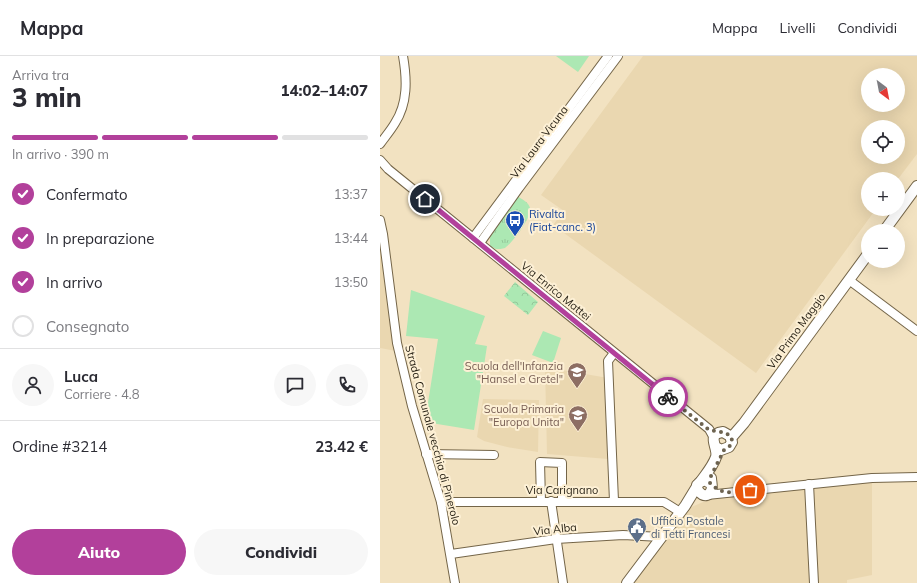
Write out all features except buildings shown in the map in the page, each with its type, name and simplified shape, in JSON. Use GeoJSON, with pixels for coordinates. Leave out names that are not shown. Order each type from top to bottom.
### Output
{"type":"FeatureCollection","features":[{"type":"Feature","properties":{"kind":"main road"},"geometry":{"type":"LineString","coordinates":[[889,224],[917,186]]}},
{"type":"Feature","properties":{"kind":"main road","name":"Via Primo Maggio"},"geometry":{"type":"LineString","coordinates":[[627,583],[703,483],[716,458],[720,438],[744,423],[861,264]]}},
{"type":"Feature","properties":{"kind":"main road"},"geometry":{"type":"LineString","coordinates":[[703,483],[697,491],[705,495]]}},
{"type":"Feature","properties":{"kind":"main road","name":"Via Primo Maggio"},"geometry":{"type":"LineString","coordinates":[[683,509],[705,495]]}},
{"type":"Feature","properties":{"kind":"street"},"geometry":{"type":"LineString","coordinates":[[380,144],[395,124],[402,110],[406,90],[402,56]]}},
{"type":"Feature","properties":{"kind":"street","name":"Via Laura Vicuna"},"geometry":{"type":"LineString","coordinates":[[476,240],[608,56]]}},
{"type":"Feature","properties":{"kind":"street","name":"Via Laura Vicuna"},"geometry":{"type":"LineString","coordinates":[[476,240],[519,188],[618,56]]}},
{"type":"Feature","properties":{"kind":"street","name":"Via Enrico Mattei"},"geometry":{"type":"LineString","coordinates":[[380,160],[384,168],[476,240],[720,438]]}},
{"type":"Feature","properties":{"kind":"street","name":"Strada Comunale vecchia di Pinerolo"},"geometry":{"type":"LineString","coordinates":[[380,220],[384,234],[397,343],[412,406],[441,502],[455,583]]}},
{"type":"Feature","properties":{"kind":"street"},"geometry":{"type":"LineString","coordinates":[[849,280],[917,331]]}},
{"type":"Feature","properties":{"kind":"street"},"geometry":{"type":"LineString","coordinates":[[614,353],[608,361],[614,501]]}},
{"type":"Feature","properties":{"kind":"street"},"geometry":{"type":"LineString","coordinates":[[426,454],[494,455]]}},
{"type":"Feature","properties":{"kind":"street"},"geometry":{"type":"LineString","coordinates":[[541,501],[540,462],[562,463],[562,501]]}},
{"type":"Feature","properties":{"kind":"street"},"geometry":{"type":"LineString","coordinates":[[705,495],[872,478],[917,477]]}},
{"type":"Feature","properties":{"kind":"street"},"geometry":{"type":"LineString","coordinates":[[703,483],[724,493]]}},
{"type":"Feature","properties":{"kind":"street"},"geometry":{"type":"LineString","coordinates":[[809,484],[814,583]]}},
{"type":"Feature","properties":{"kind":"street"},"geometry":{"type":"LineString","coordinates":[[551,501],[563,583]]}},
{"type":"Feature","properties":{"kind":"street","name":"Via Carignano"},"geometry":{"type":"LineString","coordinates":[[441,502],[664,502],[683,509]]}},
{"type":"Feature","properties":{"kind":"street","name":"Via Alba"},"geometry":{"type":"LineString","coordinates":[[451,554],[556,539],[623,535],[661,537]]}},
{"type":"Feature","properties":{"kind":"shaded area"},"geometry":{"type":"Polygon","coordinates":[[[643,56],[917,56],[917,154],[903,172],[861,172],[861,216],[871,216],[865,224],[861,224],[861,230],[756,373],[553,225],[564,211],[541,195],[643,56]]]}},
{"type":"Feature","properties":{"kind":"shaded area"},"geometry":{"type":"Polygon","coordinates":[[[380,228],[396,351],[380,348],[380,228]]]}},
{"type":"Feature","properties":{"kind":"shaded area"},"geometry":{"type":"Polygon","coordinates":[[[545,367],[608,378],[608,459],[547,454],[545,367]]]}},
{"type":"Feature","properties":{"kind":"shaded area"},"geometry":{"type":"Polygon","coordinates":[[[483,399],[539,400],[538,452],[507,447],[484,441],[477,437],[483,399]]]}},
{"type":"Feature","properties":{"kind":"shaded area"},"geometry":{"type":"Polygon","coordinates":[[[872,478],[872,575],[847,580],[847,583],[627,583],[680,512],[724,493],[872,478]]]}},
{"type":"Feature","properties":{"kind":"green space"},"geometry":{"type":"Polygon","coordinates":[[[556,56],[589,56],[578,72],[556,56]]]}},
{"type":"Feature","properties":{"kind":"green space"},"geometry":{"type":"Polygon","coordinates":[[[516,195],[526,202],[530,208],[530,212],[517,236],[505,248],[496,249],[490,246],[490,232],[516,195]]]}},
{"type":"Feature","properties":{"kind":"green space"},"geometry":{"type":"Polygon","coordinates":[[[515,282],[538,302],[528,315],[504,296],[515,282]]]}},
{"type":"Feature","properties":{"kind":"green space"},"geometry":{"type":"Polygon","coordinates":[[[411,290],[485,316],[475,344],[487,346],[474,430],[425,422],[438,339],[406,336],[411,290]]]}},
{"type":"Feature","properties":{"kind":"green space"},"geometry":{"type":"Polygon","coordinates":[[[543,331],[561,338],[553,363],[532,355],[543,331]]]}},
{"type":"Feature","properties":{"kind":"way so far"},"geometry":{"type":"LineString","coordinates":[[668,397],[709,430],[726,433],[732,438],[731,445],[728,449],[724,450],[711,476],[710,483],[724,493],[750,490]]}},
{"type":"Feature","properties":{"kind":"place","name":"Rivalta (Fiat-canc. 3)"},"geometry":{"type":"Point","coordinates":[515,237]}},
{"type":"Feature","properties":{"kind":"place","name":"Scuola dell'Infanzia \"Hansel e Gretel\""},"geometry":{"type":"Point","coordinates":[577,389]}},
{"type":"Feature","properties":{"kind":"place","name":"Scuola Primaria \"Europa Unita\""},"geometry":{"type":"Point","coordinates":[578,432]}},
{"type":"Feature","properties":{"kind":"place","name":"Ufficio Postale di Tetti Francesi"},"geometry":{"type":"Point","coordinates":[637,544]}},
{"type":"Feature","properties":{"kind":"route"},"geometry":{"type":"LineString","coordinates":[[425,199],[668,397]]}}]}
